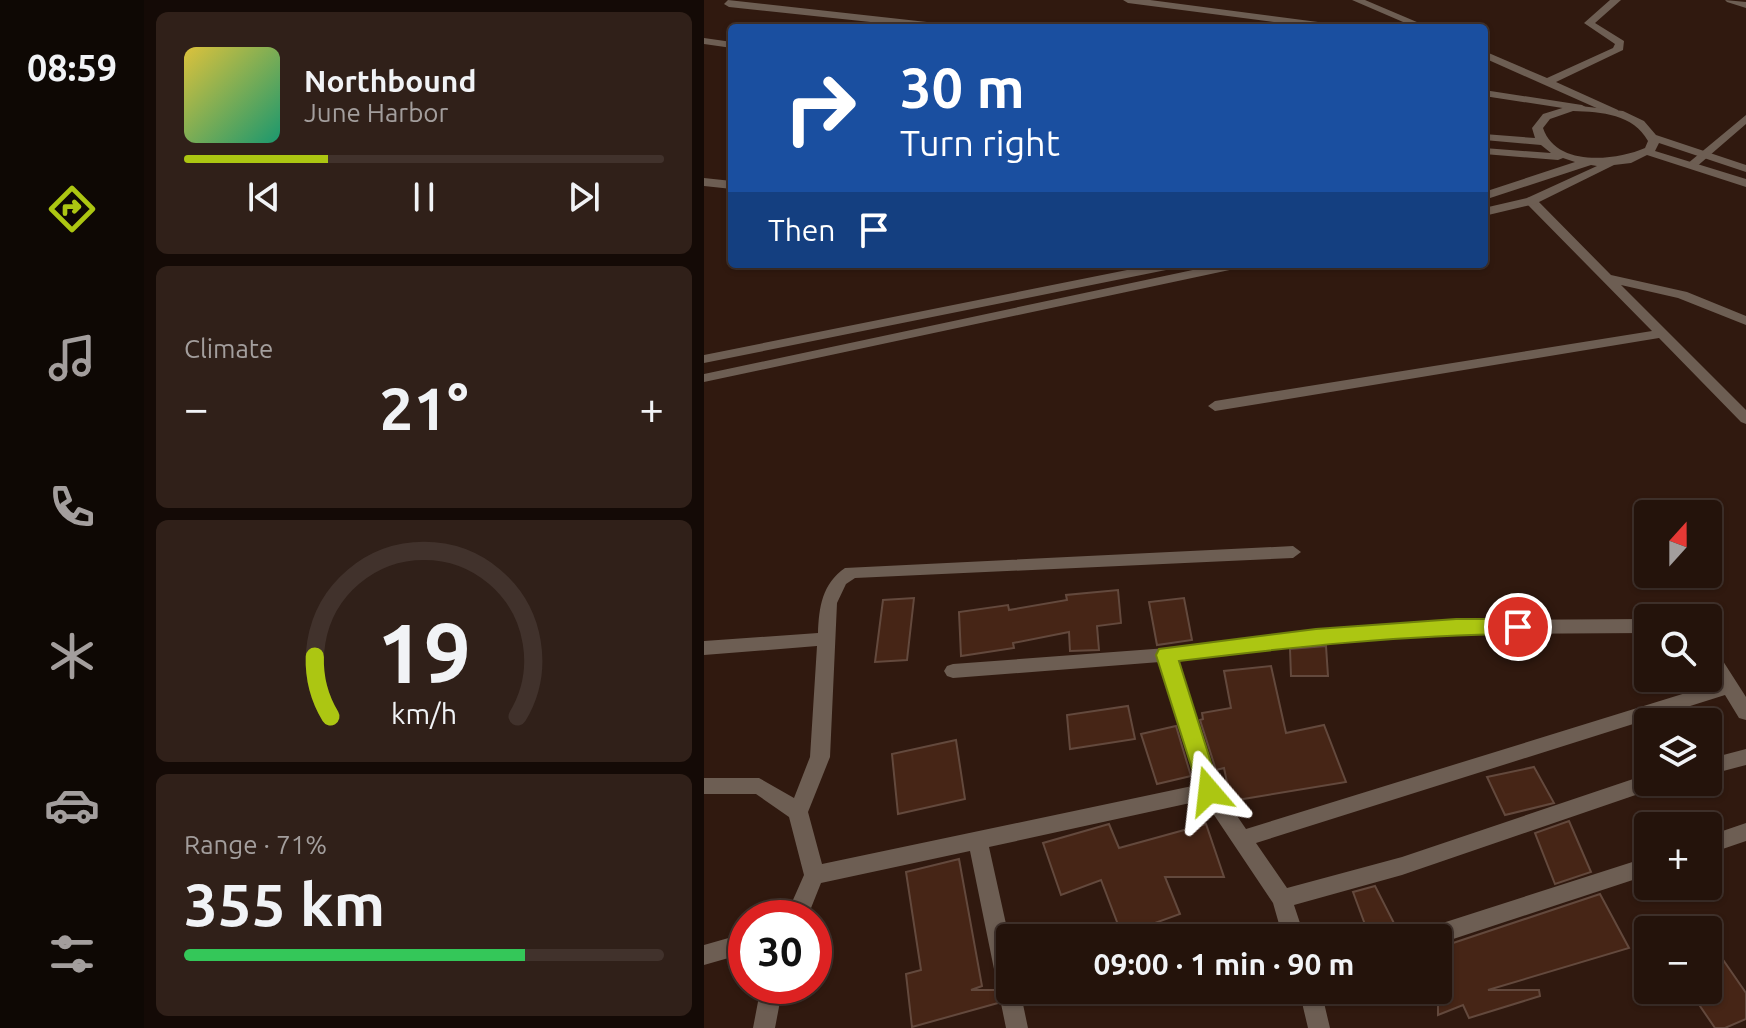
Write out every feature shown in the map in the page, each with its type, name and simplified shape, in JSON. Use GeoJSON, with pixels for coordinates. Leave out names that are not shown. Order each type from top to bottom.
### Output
{"type":"FeatureCollection","features":[{"type":"Feature","properties":{"kind":"street"},"geometry":{"type":"LineString","coordinates":[[734,0],[729,4],[916,24]]}},
{"type":"Feature","properties":{"kind":"street"},"geometry":{"type":"LineString","coordinates":[[1128,0],[1311,24]]}},
{"type":"Feature","properties":{"kind":"street"},"geometry":{"type":"LineString","coordinates":[[1357,0],[1416,24]]}},
{"type":"Feature","properties":{"kind":"street"},"geometry":{"type":"LineString","coordinates":[[1548,82],[1618,50],[1620,43],[1616,39],[1589,23],[1616,0]]}},
{"type":"Feature","properties":{"kind":"street"},"geometry":{"type":"LineString","coordinates":[[1730,0],[1746,5]]}},
{"type":"Feature","properties":{"kind":"street"},"geometry":{"type":"LineString","coordinates":[[704,41],[728,44]]}},
{"type":"Feature","properties":{"kind":"street"},"geometry":{"type":"LineString","coordinates":[[704,52],[728,55]]}},
{"type":"Feature","properties":{"kind":"street"},"geometry":{"type":"LineString","coordinates":[[1488,56],[1641,123],[1654,141],[1648,152],[1626,162],[1613,163],[1488,151]]}},
{"type":"Feature","properties":{"kind":"street"},"geometry":{"type":"LineString","coordinates":[[1488,94],[1614,112]]}},
{"type":"Feature","properties":{"kind":"street"},"geometry":{"type":"LineString","coordinates":[[1541,142],[1536,133],[1537,124],[1544,117],[1556,111],[1582,108]]}},
{"type":"Feature","properties":{"kind":"street"},"geometry":{"type":"LineString","coordinates":[[1691,166],[1746,118]]}},
{"type":"Feature","properties":{"kind":"street"},"geometry":{"type":"LineString","coordinates":[[1488,137],[1541,142],[1568,157]]}},
{"type":"Feature","properties":{"kind":"street"},"geometry":{"type":"LineString","coordinates":[[1652,137],[1746,169]]}},
{"type":"Feature","properties":{"kind":"street"},"geometry":{"type":"LineString","coordinates":[[1648,152],[1746,183]]}},
{"type":"Feature","properties":{"kind":"street"},"geometry":{"type":"LineString","coordinates":[[1488,195],[1587,162]]}},
{"type":"Feature","properties":{"kind":"street"},"geometry":{"type":"LineString","coordinates":[[1488,211],[1531,201],[1613,163]]}},
{"type":"Feature","properties":{"kind":"street"},"geometry":{"type":"LineString","coordinates":[[704,182],[728,185]]}},
{"type":"Feature","properties":{"kind":"street"},"geometry":{"type":"LineString","coordinates":[[1488,189],[1501,192]]}},
{"type":"Feature","properties":{"kind":"street"},"geometry":{"type":"LineString","coordinates":[[1531,201],[1746,419]]}},
{"type":"Feature","properties":{"kind":"street"},"geometry":{"type":"LineString","coordinates":[[704,359],[1156,268]]}},
{"type":"Feature","properties":{"kind":"street"},"geometry":{"type":"LineString","coordinates":[[704,378],[1220,268]]}},
{"type":"Feature","properties":{"kind":"street"},"geometry":{"type":"LineString","coordinates":[[1606,278],[1682,295],[1746,321]]}},
{"type":"Feature","properties":{"kind":"street"},"geometry":{"type":"LineString","coordinates":[[1215,406],[1660,334]]}},
{"type":"Feature","properties":{"kind":"street"},"geometry":{"type":"LineString","coordinates":[[804,900],[814,875],[798,812],[820,757],[828,603],[840,580],[851,572],[1293,552]]}},
{"type":"Feature","properties":{"kind":"street"},"geometry":{"type":"LineString","coordinates":[[953,671],[1167,655],[1316,636],[1456,627],[1634,626]]}},
{"type":"Feature","properties":{"kind":"street"},"geometry":{"type":"LineString","coordinates":[[704,648],[826,639]]}},
{"type":"Feature","properties":{"kind":"street"},"geometry":{"type":"LineString","coordinates":[[1167,655],[1209,791],[1282,899],[1290,924]]}},
{"type":"Feature","properties":{"kind":"street"},"geometry":{"type":"LineString","coordinates":[[1722,675],[1746,713]]}},
{"type":"Feature","properties":{"kind":"street"},"geometry":{"type":"LineString","coordinates":[[1241,839],[1729,687]]}},
{"type":"Feature","properties":{"kind":"street"},"geometry":{"type":"LineString","coordinates":[[1722,763],[1746,757]]}},
{"type":"Feature","properties":{"kind":"street"},"geometry":{"type":"LineString","coordinates":[[704,786],[759,786],[798,812]]}},
{"type":"Feature","properties":{"kind":"street"},"geometry":{"type":"LineString","coordinates":[[1282,899],[1402,866],[1634,787]]}},
{"type":"Feature","properties":{"kind":"street"},"geometry":{"type":"LineString","coordinates":[[814,875],[1209,791]]}},
{"type":"Feature","properties":{"kind":"street"},"geometry":{"type":"LineString","coordinates":[[1722,840],[1746,832]]}},
{"type":"Feature","properties":{"kind":"street"},"geometry":{"type":"LineString","coordinates":[[978,840],[1017,1028]]}},
{"type":"Feature","properties":{"kind":"street"},"geometry":{"type":"LineString","coordinates":[[1452,930],[1634,871]]}},
{"type":"Feature","properties":{"kind":"street"},"geometry":{"type":"LineString","coordinates":[[704,955],[728,948]]}},
{"type":"Feature","properties":{"kind":"street"},"geometry":{"type":"LineString","coordinates":[[764,1028],[769,1004]]}},
{"type":"Feature","properties":{"kind":"street"},"geometry":{"type":"LineString","coordinates":[[1313,1004],[1319,1028]]}},
{"type":"Feature","properties":{"kind":"building"},"geometry":{"type":"Polygon","coordinates":[[[1118,590],[1121,623],[1097,626],[1099,650],[1070,651],[1069,632],[1013,643],[1014,648],[961,656],[959,612],[1008,605],[1009,610],[1067,600],[1066,595],[1118,590]]]}},
{"type":"Feature","properties":{"kind":"building"},"geometry":{"type":"Polygon","coordinates":[[[914,598],[907,660],[875,662],[883,600],[914,598]]]}},
{"type":"Feature","properties":{"kind":"building"},"geometry":{"type":"Polygon","coordinates":[[[1184,598],[1192,640],[1157,645],[1149,602],[1184,598]]]}},
{"type":"Feature","properties":{"kind":"building"},"geometry":{"type":"Polygon","coordinates":[[[1326,646],[1328,676],[1291,676],[1290,649],[1326,646]]]}},
{"type":"Feature","properties":{"kind":"building"},"geometry":{"type":"Polygon","coordinates":[[[1271,666],[1286,733],[1324,725],[1346,782],[1231,801],[1224,768],[1216,770],[1200,720],[1203,719],[1202,713],[1231,708],[1224,671],[1271,666]]]}},
{"type":"Feature","properties":{"kind":"building"},"geometry":{"type":"Polygon","coordinates":[[[1128,706],[1135,739],[1070,749],[1067,715],[1128,706]]]}},
{"type":"Feature","properties":{"kind":"building"},"geometry":{"type":"Polygon","coordinates":[[[1176,726],[1191,776],[1157,784],[1141,734],[1176,726]]]}},
{"type":"Feature","properties":{"kind":"building"},"geometry":{"type":"Polygon","coordinates":[[[956,740],[965,799],[898,814],[892,754],[956,740]]]}},
{"type":"Feature","properties":{"kind":"building"},"geometry":{"type":"Polygon","coordinates":[[[1534,767],[1554,803],[1505,815],[1487,777],[1534,767]]]}},
{"type":"Feature","properties":{"kind":"building"},"geometry":{"type":"Polygon","coordinates":[[[1569,821],[1591,872],[1555,884],[1535,833],[1569,821]]]}},
{"type":"Feature","properties":{"kind":"building"},"geometry":{"type":"Polygon","coordinates":[[[1109,824],[1119,848],[1206,824],[1224,877],[1165,877],[1180,914],[1152,924],[1118,924],[1101,880],[1061,895],[1043,843],[1109,824]]]}},
{"type":"Feature","properties":{"kind":"building"},"geometry":{"type":"Polygon","coordinates":[[[959,859],[982,986],[971,990],[995,990],[996,1004],[912,1027],[906,974],[921,970],[906,872],[959,859]]]}},
{"type":"Feature","properties":{"kind":"building"},"geometry":{"type":"Polygon","coordinates":[[[1375,886],[1394,924],[1365,924],[1353,892],[1375,886]]]}},
{"type":"Feature","properties":{"kind":"building"},"geometry":{"type":"Polygon","coordinates":[[[1600,894],[1629,948],[1488,990],[1539,990],[1540,996],[1469,1018],[1463,1005],[1438,1015],[1438,1004],[1452,1004],[1452,943],[1600,894]]]}},
{"type":"Feature","properties":{"kind":"building"},"geometry":{"type":"Polygon","coordinates":[[[1722,958],[1746,993],[1746,1019],[1725,1028],[1715,1028],[1699,1004],[1722,1004],[1722,958]]]}},
{"type":"Feature","properties":{"kind":"route"},"geometry":{"type":"LineString","coordinates":[[1209,791],[1167,655],[1316,636],[1456,627],[1518,627]]}}]}
